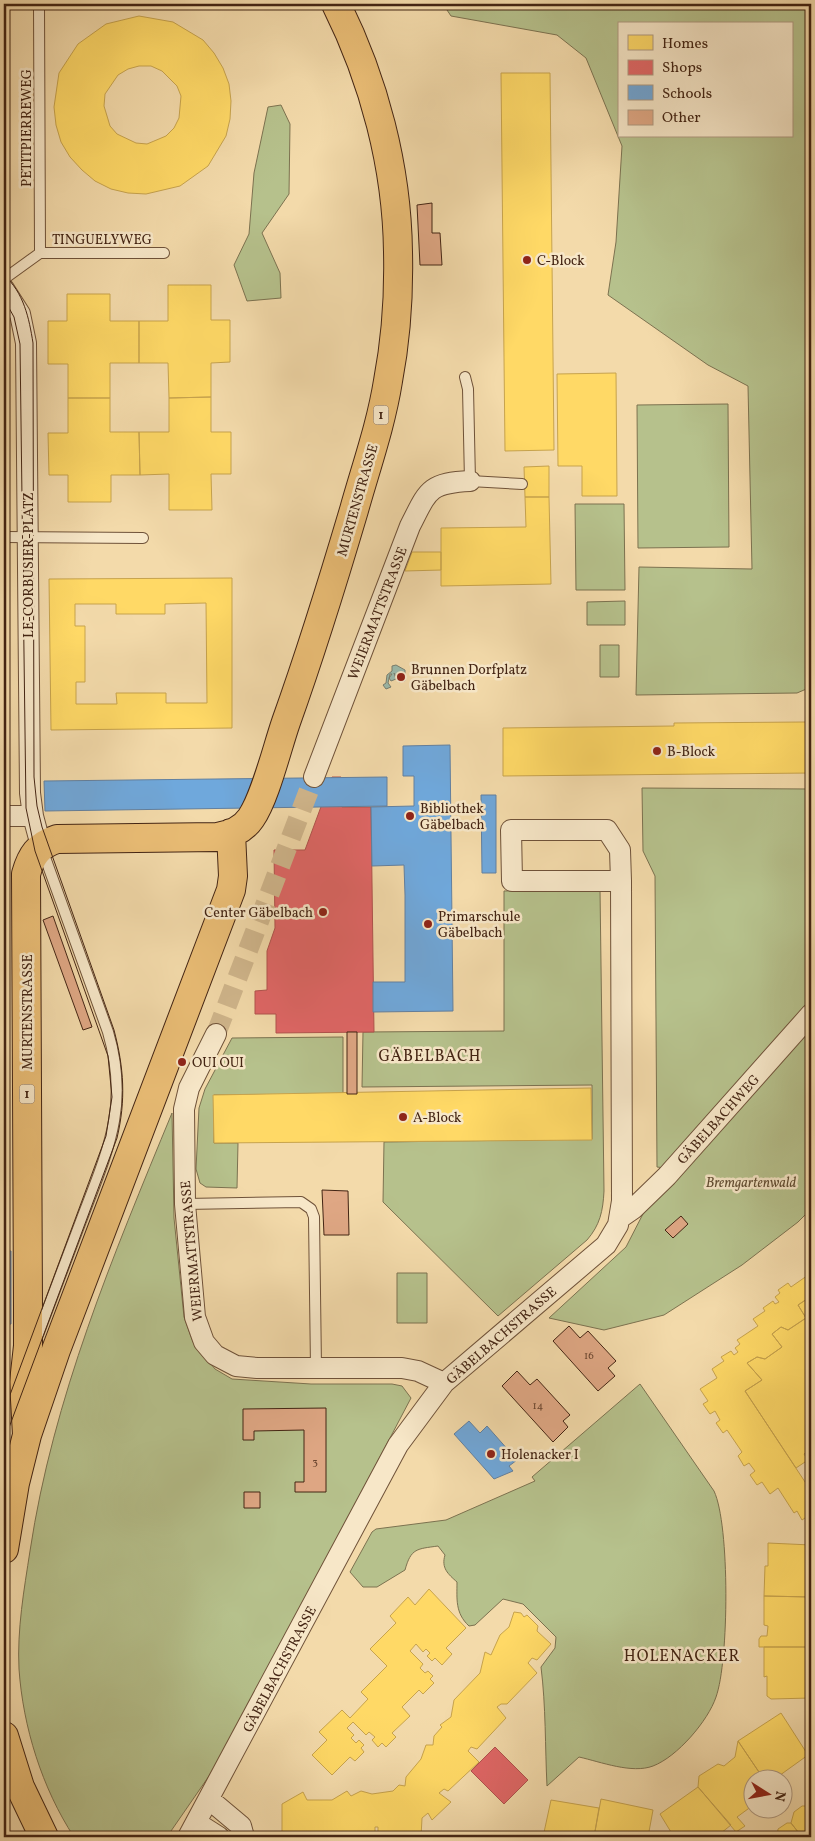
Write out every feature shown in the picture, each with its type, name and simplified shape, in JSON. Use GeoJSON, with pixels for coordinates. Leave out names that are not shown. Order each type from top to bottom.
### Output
{"type":"FeatureCollection","features":[{"type":"Feature","properties":{"kind":"main road","name":"MURTENSTRASSE"},"geometry":{"type":"LineString","coordinates":[[27,1435],[24,1382],[28,1296],[26,874],[32,856],[41,846],[63,838],[217,837],[231,833],[244,826],[255,810],[315,640],[377,432],[388,383],[394,341],[398,250],[384,138],[359,56],[336,4]]}},
{"type":"Feature","properties":{"kind":"main road","name":"MURTENSTRASSE"},"geometry":{"type":"LineString","coordinates":[[4,1549],[15,1483],[27,1435],[115,1172],[229,897],[234,876],[231,833]]}},
{"type":"Feature","properties":{"kind":"main road"},"geometry":{"type":"LineString","coordinates":[[4,1736],[20,1787],[44,1837]]}},
{"type":"Feature","properties":{"kind":"street","name":"LE-CORBUSIER-PLATZ"},"geometry":{"type":"LineString","coordinates":[[4,289],[20,314],[26,343],[30,792],[32,816],[41,846]]}},
{"type":"Feature","properties":{"kind":"street","name":"WEIERMATTSTRASSE"},"geometry":{"type":"LineString","coordinates":[[314,777],[410,526],[421,504],[434,488],[443,483],[470,481]]}},
{"type":"Feature","properties":{"kind":"street"},"geometry":{"type":"LineString","coordinates":[[4,816],[32,816]]}},
{"type":"Feature","properties":{"kind":"street","name":"GÄBELBACHSTRASSE"},"geometry":{"type":"LineString","coordinates":[[193,1830],[398,1445],[444,1383],[606,1245],[614,1235],[620,1218],[622,1201],[621,881],[620,850],[607,830],[511,830],[512,882],[621,881]]}},
{"type":"Feature","properties":{"kind":"street","name":"GÄBELBACHWEG"},"geometry":{"type":"LineString","coordinates":[[620,1218],[633,1209],[667,1176],[811,1014]]}},
{"type":"Feature","properties":{"kind":"street","name":"WEIERMATTSTRASSE"},"geometry":{"type":"LineString","coordinates":[[216,1034],[189,1088],[184,1103],[185,1204],[195,1317],[198,1328],[210,1350],[220,1358],[236,1366],[402,1368],[418,1371],[444,1383]]}},
{"type":"Feature","properties":{"kind":"street"},"geometry":{"type":"LineString","coordinates":[[210,1800],[241,1826],[244,1837]]}},
{"type":"Feature","properties":{"kind":"street"},"geometry":{"type":"LineString","coordinates":[[193,1830],[219,1837]]}},
{"type":"Feature","properties":{"kind":"lane","name":"PETITPIERREWEG"},"geometry":{"type":"LineString","coordinates":[[39,4],[40,253]]}},
{"type":"Feature","properties":{"kind":"lane","name":"TINGUELYWEG"},"geometry":{"type":"LineString","coordinates":[[40,253],[164,253]]}},
{"type":"Feature","properties":{"kind":"lane"},"geometry":{"type":"LineString","coordinates":[[4,279],[40,253]]}},
{"type":"Feature","properties":{"kind":"lane"},"geometry":{"type":"LineString","coordinates":[[465,377],[468,389],[470,481],[522,484]]}},
{"type":"Feature","properties":{"kind":"lane"},"geometry":{"type":"LineString","coordinates":[[4,537],[143,538]]}},
{"type":"Feature","properties":{"kind":"lane"},"geometry":{"type":"LineString","coordinates":[[26,1364],[112,1142],[118,1098],[115,1056],[41,846]]}},
{"type":"Feature","properties":{"kind":"lane"},"geometry":{"type":"LineString","coordinates":[[112,1142],[115,1172]]}},
{"type":"Feature","properties":{"kind":"lane"},"geometry":{"type":"LineString","coordinates":[[185,1204],[301,1202],[311,1208],[314,1217],[316,1368]]}},
{"type":"Feature","properties":{"kind":"green space"},"geometry":{"type":"Polygon","coordinates":[[[443,4],[811,4],[811,687],[797,693],[636,695],[639,567],[752,569],[748,386],[708,365],[608,295],[616,242],[622,146],[619,138],[792,138],[792,22],[618,22],[618,136],[586,58],[557,35],[451,16],[443,4]]]}},
{"type":"Feature","properties":{"kind":"green space"},"geometry":{"type":"Polygon","coordinates":[[[281,105],[290,124],[289,194],[262,233],[280,273],[281,298],[247,301],[234,265],[249,234],[254,173],[268,107],[281,105]]]}},
{"type":"Feature","properties":{"kind":"green space"},"geometry":{"type":"Polygon","coordinates":[[[728,404],[729,547],[638,548],[637,405],[728,404]]]}},
{"type":"Feature","properties":{"kind":"green space"},"geometry":{"type":"Polygon","coordinates":[[[575,504],[624,504],[625,590],[576,590],[575,504]]]}},
{"type":"Feature","properties":{"kind":"green space"},"geometry":{"type":"Polygon","coordinates":[[[625,601],[625,625],[587,625],[587,602],[625,601]]]}},
{"type":"Feature","properties":{"kind":"green space"},"geometry":{"type":"Polygon","coordinates":[[[600,645],[619,645],[619,677],[600,677],[600,645]]]}},
{"type":"Feature","properties":{"kind":"green space"},"geometry":{"type":"Polygon","coordinates":[[[642,788],[811,789],[811,1003],[665,1168],[657,1167],[655,876],[643,851],[642,788]]]}},
{"type":"Feature","properties":{"kind":"green space"},"geometry":{"type":"Polygon","coordinates":[[[600,889],[604,1191],[602,1211],[595,1229],[587,1240],[498,1316],[383,1202],[384,1142],[592,1139],[592,1085],[362,1087],[363,1032],[504,1031],[504,891],[600,889]]]}},
{"type":"Feature","properties":{"kind":"green space","name":"Bremgartenwald"},"geometry":{"type":"Polygon","coordinates":[[[811,1028],[811,1209],[798,1222],[742,1265],[664,1315],[604,1330],[549,1318],[626,1247],[645,1210],[811,1028]]]}},
{"type":"Feature","properties":{"kind":"green space"},"geometry":{"type":"Polygon","coordinates":[[[343,1037],[343,1094],[214,1095],[214,1143],[238,1143],[237,1188],[206,1187],[200,1183],[196,1169],[199,1108],[205,1089],[232,1038],[343,1037]]]}},
{"type":"Feature","properties":{"kind":"green space"},"geometry":{"type":"Polygon","coordinates":[[[172,1113],[174,1218],[184,1317],[193,1342],[215,1369],[232,1379],[311,1384],[392,1384],[402,1386],[411,1398],[237,1729],[218,1763],[171,1831],[166,1837],[74,1837],[52,1798],[44,1778],[36,1756],[25,1713],[19,1669],[23,1595],[40,1494],[69,1383],[107,1274],[172,1113]]]}},
{"type":"Feature","properties":{"kind":"green space"},"geometry":{"type":"Polygon","coordinates":[[[397,1273],[427,1273],[427,1323],[397,1323],[397,1273]]]}},
{"type":"Feature","properties":{"kind":"green space"},"geometry":{"type":"Polygon","coordinates":[[[640,1384],[714,1491],[719,1508],[723,1532],[726,1593],[723,1654],[716,1697],[699,1727],[681,1747],[672,1755],[653,1766],[636,1769],[626,1768],[579,1757],[547,1786],[545,1712],[541,1667],[555,1648],[556,1637],[523,1604],[503,1599],[475,1625],[469,1626],[459,1611],[457,1582],[446,1570],[444,1564],[445,1555],[438,1546],[416,1551],[410,1557],[405,1570],[377,1587],[363,1587],[350,1572],[372,1532],[376,1529],[446,1520],[535,1481],[532,1477],[640,1384]]]}},
{"type":"Feature","properties":{"kind":"shaded area","name":"Brunnen Dorfplatz Gäbelbach"},"geometry":{"type":"Polygon","coordinates":[[[396,665],[405,670],[405,681],[399,682],[394,673],[396,679],[391,681],[389,678],[388,683],[391,687],[386,689],[383,685],[386,683],[387,675],[392,671],[392,666],[396,665]]]}},
{"type":"Feature","properties":{"kind":"building: Homes"},"geometry":{"type":"Polygon","coordinates":[[[139,16],[173,22],[203,40],[223,68],[229,84],[231,101],[230,119],[226,136],[208,166],[180,186],[146,194],[128,193],[111,189],[95,181],[82,170],[70,157],[61,142],[56,125],[54,107],[59,73],[78,44],[106,24],[139,16]],[[139,66],[128,69],[118,75],[105,94],[104,106],[110,126],[117,134],[136,143],[147,144],[166,136],[174,128],[179,118],[181,96],[177,86],[162,71],[151,66],[139,66]]]}},
{"type":"Feature","properties":{"kind":"building: Homes","name":"C-Block"},"geometry":{"type":"Polygon","coordinates":[[[501,73],[550,73],[554,450],[505,451],[501,73]]]}},
{"type":"Feature","properties":{"kind":"building: Homes"},"geometry":{"type":"Polygon","coordinates":[[[168,285],[211,285],[211,320],[230,320],[230,362],[211,363],[211,397],[169,398],[168,363],[139,363],[139,321],[168,321],[168,285]]]}},
{"type":"Feature","properties":{"kind":"building: Homes"},"geometry":{"type":"Polygon","coordinates":[[[67,294],[110,294],[110,321],[139,321],[139,363],[110,363],[110,398],[68,398],[68,364],[48,364],[48,321],[67,321],[67,294]]]}},
{"type":"Feature","properties":{"kind":"building: Homes"},"geometry":{"type":"Polygon","coordinates":[[[616,373],[617,496],[582,496],[582,466],[558,466],[557,374],[616,373]]]}},
{"type":"Feature","properties":{"kind":"building: Homes"},"geometry":{"type":"Polygon","coordinates":[[[211,397],[211,432],[231,432],[231,474],[211,474],[212,510],[169,510],[169,474],[140,475],[139,432],[169,432],[169,398],[211,397]]]}},
{"type":"Feature","properties":{"kind":"building: Homes"},"geometry":{"type":"Polygon","coordinates":[[[68,398],[110,398],[110,432],[139,432],[140,475],[111,475],[111,502],[68,502],[68,475],[49,475],[48,433],[68,433],[68,398]]]}},
{"type":"Feature","properties":{"kind":"building: Homes"},"geometry":{"type":"Polygon","coordinates":[[[549,466],[549,497],[525,497],[524,467],[549,466]]]}},
{"type":"Feature","properties":{"kind":"building: Homes"},"geometry":{"type":"Polygon","coordinates":[[[525,497],[549,497],[551,584],[441,586],[441,528],[526,527],[525,497]]]}},
{"type":"Feature","properties":{"kind":"building: Homes"},"geometry":{"type":"Polygon","coordinates":[[[412,552],[441,552],[441,570],[405,571],[412,552]]]}},
{"type":"Feature","properties":{"kind":"building: Homes"},"geometry":{"type":"Polygon","coordinates":[[[232,578],[232,728],[51,730],[49,579],[232,578]],[[206,603],[165,604],[165,614],[116,614],[116,604],[75,604],[75,626],[85,626],[85,682],[76,682],[76,704],[117,704],[116,693],[166,693],[166,703],[207,703],[206,603]]]}},
{"type":"Feature","properties":{"kind":"building: Homes","name":"B-Block"},"geometry":{"type":"Polygon","coordinates":[[[811,722],[811,773],[503,776],[503,728],[674,726],[674,723],[811,722]]]}},
{"type":"Feature","properties":{"kind":"building: Homes","name":"A-Block"},"geometry":{"type":"Polygon","coordinates":[[[591,1088],[592,1140],[214,1143],[213,1095],[591,1088]]]}},
{"type":"Feature","properties":{"kind":"building: Homes"},"geometry":{"type":"Polygon","coordinates":[[[811,1273],[811,1300],[807,1299],[798,1305],[806,1318],[788,1330],[781,1327],[772,1334],[782,1347],[765,1359],[757,1357],[747,1363],[762,1380],[745,1391],[811,1491],[811,1514],[802,1520],[797,1511],[794,1513],[778,1488],[770,1494],[762,1482],[757,1485],[750,1475],[755,1471],[749,1463],[744,1466],[738,1456],[742,1452],[727,1430],[723,1433],[716,1423],[720,1420],[715,1411],[710,1414],[703,1404],[708,1401],[700,1389],[717,1378],[712,1369],[724,1361],[721,1357],[731,1351],[734,1355],[738,1352],[735,1348],[740,1344],[737,1340],[758,1326],[753,1319],[765,1311],[763,1308],[773,1301],[775,1304],[779,1302],[775,1297],[780,1293],[778,1290],[788,1283],[791,1287],[811,1273]]]}},
{"type":"Feature","properties":{"kind":"building: Homes"},"geometry":{"type":"Polygon","coordinates":[[[807,1299],[811,1300],[811,1452],[807,1451],[804,1454],[808,1460],[796,1468],[745,1391],[762,1380],[747,1363],[757,1357],[765,1359],[782,1347],[772,1334],[781,1327],[788,1330],[806,1318],[798,1305],[807,1299]]]}},
{"type":"Feature","properties":{"kind":"building: Homes"},"geometry":{"type":"Polygon","coordinates":[[[768,1543],[811,1545],[811,1597],[764,1596],[765,1566],[768,1566],[768,1543]]]}},
{"type":"Feature","properties":{"kind":"building: Homes"},"geometry":{"type":"Polygon","coordinates":[[[429,1589],[466,1628],[446,1648],[452,1654],[442,1665],[435,1658],[432,1661],[427,1656],[430,1653],[426,1649],[423,1652],[416,1644],[410,1651],[423,1664],[420,1668],[425,1673],[428,1671],[433,1676],[430,1679],[434,1683],[423,1694],[419,1690],[402,1707],[410,1716],[392,1733],[396,1737],[386,1747],[382,1743],[378,1747],[372,1740],[375,1737],[369,1732],[366,1735],[353,1722],[347,1728],[354,1735],[351,1738],[356,1743],[359,1740],[364,1745],[361,1748],[364,1752],[355,1761],[350,1757],[332,1775],[312,1755],[327,1740],[319,1732],[342,1710],[350,1718],[368,1699],[361,1692],[387,1666],[370,1649],[396,1623],[390,1616],[408,1597],[415,1605],[429,1589]]]}},
{"type":"Feature","properties":{"kind":"building: Homes"},"geometry":{"type":"Polygon","coordinates":[[[764,1596],[811,1597],[811,1647],[759,1647],[759,1639],[761,1636],[767,1636],[768,1626],[764,1625],[764,1596]]]}},
{"type":"Feature","properties":{"kind":"building: Homes"},"geometry":{"type":"Polygon","coordinates":[[[514,1612],[521,1613],[524,1617],[527,1615],[538,1626],[537,1631],[551,1644],[537,1660],[532,1658],[528,1663],[537,1673],[507,1704],[501,1704],[497,1707],[506,1718],[477,1749],[471,1747],[468,1751],[479,1762],[448,1791],[444,1789],[439,1793],[451,1802],[432,1820],[428,1813],[422,1818],[421,1837],[378,1837],[378,1827],[375,1827],[375,1837],[282,1837],[282,1804],[303,1792],[307,1800],[332,1800],[347,1791],[351,1796],[361,1791],[372,1794],[393,1791],[399,1785],[405,1786],[406,1777],[421,1759],[426,1745],[433,1745],[434,1736],[442,1727],[440,1725],[451,1717],[454,1700],[480,1673],[485,1652],[491,1655],[500,1635],[509,1627],[514,1612]]]}},
{"type":"Feature","properties":{"kind":"building: Homes"},"geometry":{"type":"Polygon","coordinates":[[[764,1647],[811,1647],[811,1698],[771,1699],[767,1696],[767,1676],[764,1677],[764,1647]]]}},
{"type":"Feature","properties":{"kind":"building: Homes"},"geometry":{"type":"Polygon","coordinates":[[[781,1713],[808,1755],[790,1768],[756,1768],[738,1741],[781,1713]]]}},
{"type":"Feature","properties":{"kind":"building: Homes"},"geometry":{"type":"Polygon","coordinates":[[[738,1741],[756,1768],[742,1768],[742,1813],[737,1817],[745,1826],[736,1832],[698,1787],[699,1776],[718,1764],[724,1766],[735,1757],[738,1741]]]}},
{"type":"Feature","properties":{"kind":"building: Homes"},"geometry":{"type":"Polygon","coordinates":[[[698,1787],[731,1825],[716,1837],[674,1837],[660,1814],[698,1787]]]}},
{"type":"Feature","properties":{"kind":"building: Homes"},"geometry":{"type":"Polygon","coordinates":[[[811,1794],[811,1837],[802,1837],[791,1823],[794,1812],[802,1806],[807,1806],[811,1794]]]}},
{"type":"Feature","properties":{"kind":"building: Homes"},"geometry":{"type":"Polygon","coordinates":[[[601,1799],[653,1810],[648,1837],[594,1837],[601,1799]]]}},
{"type":"Feature","properties":{"kind":"building: Homes"},"geometry":{"type":"Polygon","coordinates":[[[551,1800],[599,1808],[594,1837],[543,1837],[551,1800]]]}},
{"type":"Feature","properties":{"kind":"building: Homes"},"geometry":{"type":"Polygon","coordinates":[[[787,1823],[791,1823],[802,1837],[777,1837],[778,1829],[787,1823]]]}},
{"type":"Feature","properties":{"kind":"building: Shops","name":"Center Gäbelbach"},"geometry":{"type":"Polygon","coordinates":[[[332,777],[341,777],[342,807],[371,807],[374,1032],[276,1033],[276,1014],[255,1014],[255,991],[267,990],[267,951],[275,928],[274,850],[305,850],[332,777]]]}},
{"type":"Feature","properties":{"kind":"building: Shops"},"geometry":{"type":"Polygon","coordinates":[[[495,1747],[528,1780],[504,1804],[471,1771],[495,1747]]]}},
{"type":"Feature","properties":{"kind":"building: Schools"},"geometry":{"type":"Polygon","coordinates":[[[450,745],[453,1011],[373,1012],[373,982],[405,982],[405,895],[404,865],[372,866],[371,807],[414,806],[414,776],[403,776],[403,746],[450,745]]]}},
{"type":"Feature","properties":{"kind":"building: Schools"},"geometry":{"type":"Polygon","coordinates":[[[387,777],[387,806],[45,811],[44,781],[387,777]]]}},
{"type":"Feature","properties":{"kind":"building: Schools"},"geometry":{"type":"Polygon","coordinates":[[[481,795],[496,795],[496,873],[482,873],[481,795]]]}},
{"type":"Feature","properties":{"kind":"building: Schools"},"geometry":{"type":"Polygon","coordinates":[[[4,1251],[11,1251],[11,1324],[4,1325],[4,1251]]]}},
{"type":"Feature","properties":{"kind":"building: Schools"},"geometry":{"type":"Polygon","coordinates":[[[469,1421],[480,1433],[487,1426],[517,1460],[509,1466],[513,1471],[494,1479],[454,1434],[469,1421]]]}},
{"type":"Feature","properties":{"kind":"building: Other"},"geometry":{"type":"Polygon","coordinates":[[[432,203],[432,233],[440,233],[442,265],[420,265],[417,205],[432,203]]]}},
{"type":"Feature","properties":{"kind":"building: Other"},"geometry":{"type":"Polygon","coordinates":[[[53,916],[92,1027],[83,1030],[43,920],[53,916]]]}},
{"type":"Feature","properties":{"kind":"building: Other"},"geometry":{"type":"Polygon","coordinates":[[[347,1032],[357,1032],[357,1094],[347,1094],[347,1032]]]}},
{"type":"Feature","properties":{"kind":"building: Other"},"geometry":{"type":"Polygon","coordinates":[[[322,1190],[348,1191],[349,1235],[324,1235],[322,1190]]]}},
{"type":"Feature","properties":{"kind":"building: Other"},"geometry":{"type":"Polygon","coordinates":[[[681,1216],[688,1224],[673,1238],[665,1230],[681,1216]]]}},
{"type":"Feature","properties":{"kind":"building: Other"},"geometry":{"type":"Polygon","coordinates":[[[569,1326],[580,1338],[588,1331],[616,1361],[608,1368],[615,1376],[598,1391],[553,1341],[569,1326]]]}},
{"type":"Feature","properties":{"kind":"building: Other"},"geometry":{"type":"Polygon","coordinates":[[[517,1371],[530,1385],[537,1379],[570,1415],[563,1421],[568,1427],[553,1442],[502,1386],[517,1371]]]}},
{"type":"Feature","properties":{"kind":"building: Other"},"geometry":{"type":"Polygon","coordinates":[[[326,1408],[326,1492],[295,1492],[295,1482],[304,1482],[304,1430],[254,1431],[254,1440],[243,1440],[243,1409],[326,1408]]]}},
{"type":"Feature","properties":{"kind":"building: Other"},"geometry":{"type":"Polygon","coordinates":[[[244,1492],[260,1492],[260,1508],[244,1508],[244,1492]]]}},
{"type":"Feature","properties":{"kind":"tunnel"},"geometry":{"type":"LineString","coordinates":[[216,1034],[314,777]]}},
{"type":"Feature","properties":{"kind":"tram line"},"geometry":{"type":"LineString","coordinates":[[4,275],[21,298],[30,324],[33,343],[34,777],[37,806],[42,827],[114,1030],[123,1084],[122,1110],[117,1138],[4,1441]]}},
{"type":"Feature","properties":{"kind":"tram line"},"geometry":{"type":"LineString","coordinates":[[4,299],[14,317],[20,344],[26,808],[35,851],[108,1056],[112,1097],[106,1136],[4,1411]]}},
{"type":"Feature","properties":{"kind":"tram line"},"geometry":{"type":"LineString","coordinates":[[4,1827],[8,1837]]}},
{"type":"Feature","properties":{"kind":"place","name":"C-Block"},"geometry":{"type":"Point","coordinates":[527,260]}},
{"type":"Feature","properties":{"kind":"place","name":"Brunnen Dorfplatz Gäbelbach"},"geometry":{"type":"Point","coordinates":[401,677]}},
{"type":"Feature","properties":{"kind":"place","name":"B-Block"},"geometry":{"type":"Point","coordinates":[657,751]}},
{"type":"Feature","properties":{"kind":"place","name":"Bibliothek Gäbelbach"},"geometry":{"type":"Point","coordinates":[410,816]}},
{"type":"Feature","properties":{"kind":"place","name":"Center Gäbelbach"},"geometry":{"type":"Point","coordinates":[323,912]}},
{"type":"Feature","properties":{"kind":"place","name":"Primarschule Gäbelbach"},"geometry":{"type":"Point","coordinates":[428,924]}},
{"type":"Feature","properties":{"kind":"place","name":"OUI OUI"},"geometry":{"type":"Point","coordinates":[182,1062]}},
{"type":"Feature","properties":{"kind":"place","name":"A-Block"},"geometry":{"type":"Point","coordinates":[403,1117]}},
{"type":"Feature","properties":{"kind":"place","name":"Holenacker I"},"geometry":{"type":"Point","coordinates":[491,1454]}},
{"type":"Feature","properties":{"kind":"district","name":"GÄBELBACH"},"geometry":{"type":"Point","coordinates":[430,1055]}},
{"type":"Feature","properties":{"kind":"district","name":"HOLENACKER"},"geometry":{"type":"Point","coordinates":[682,1655]}}]}
